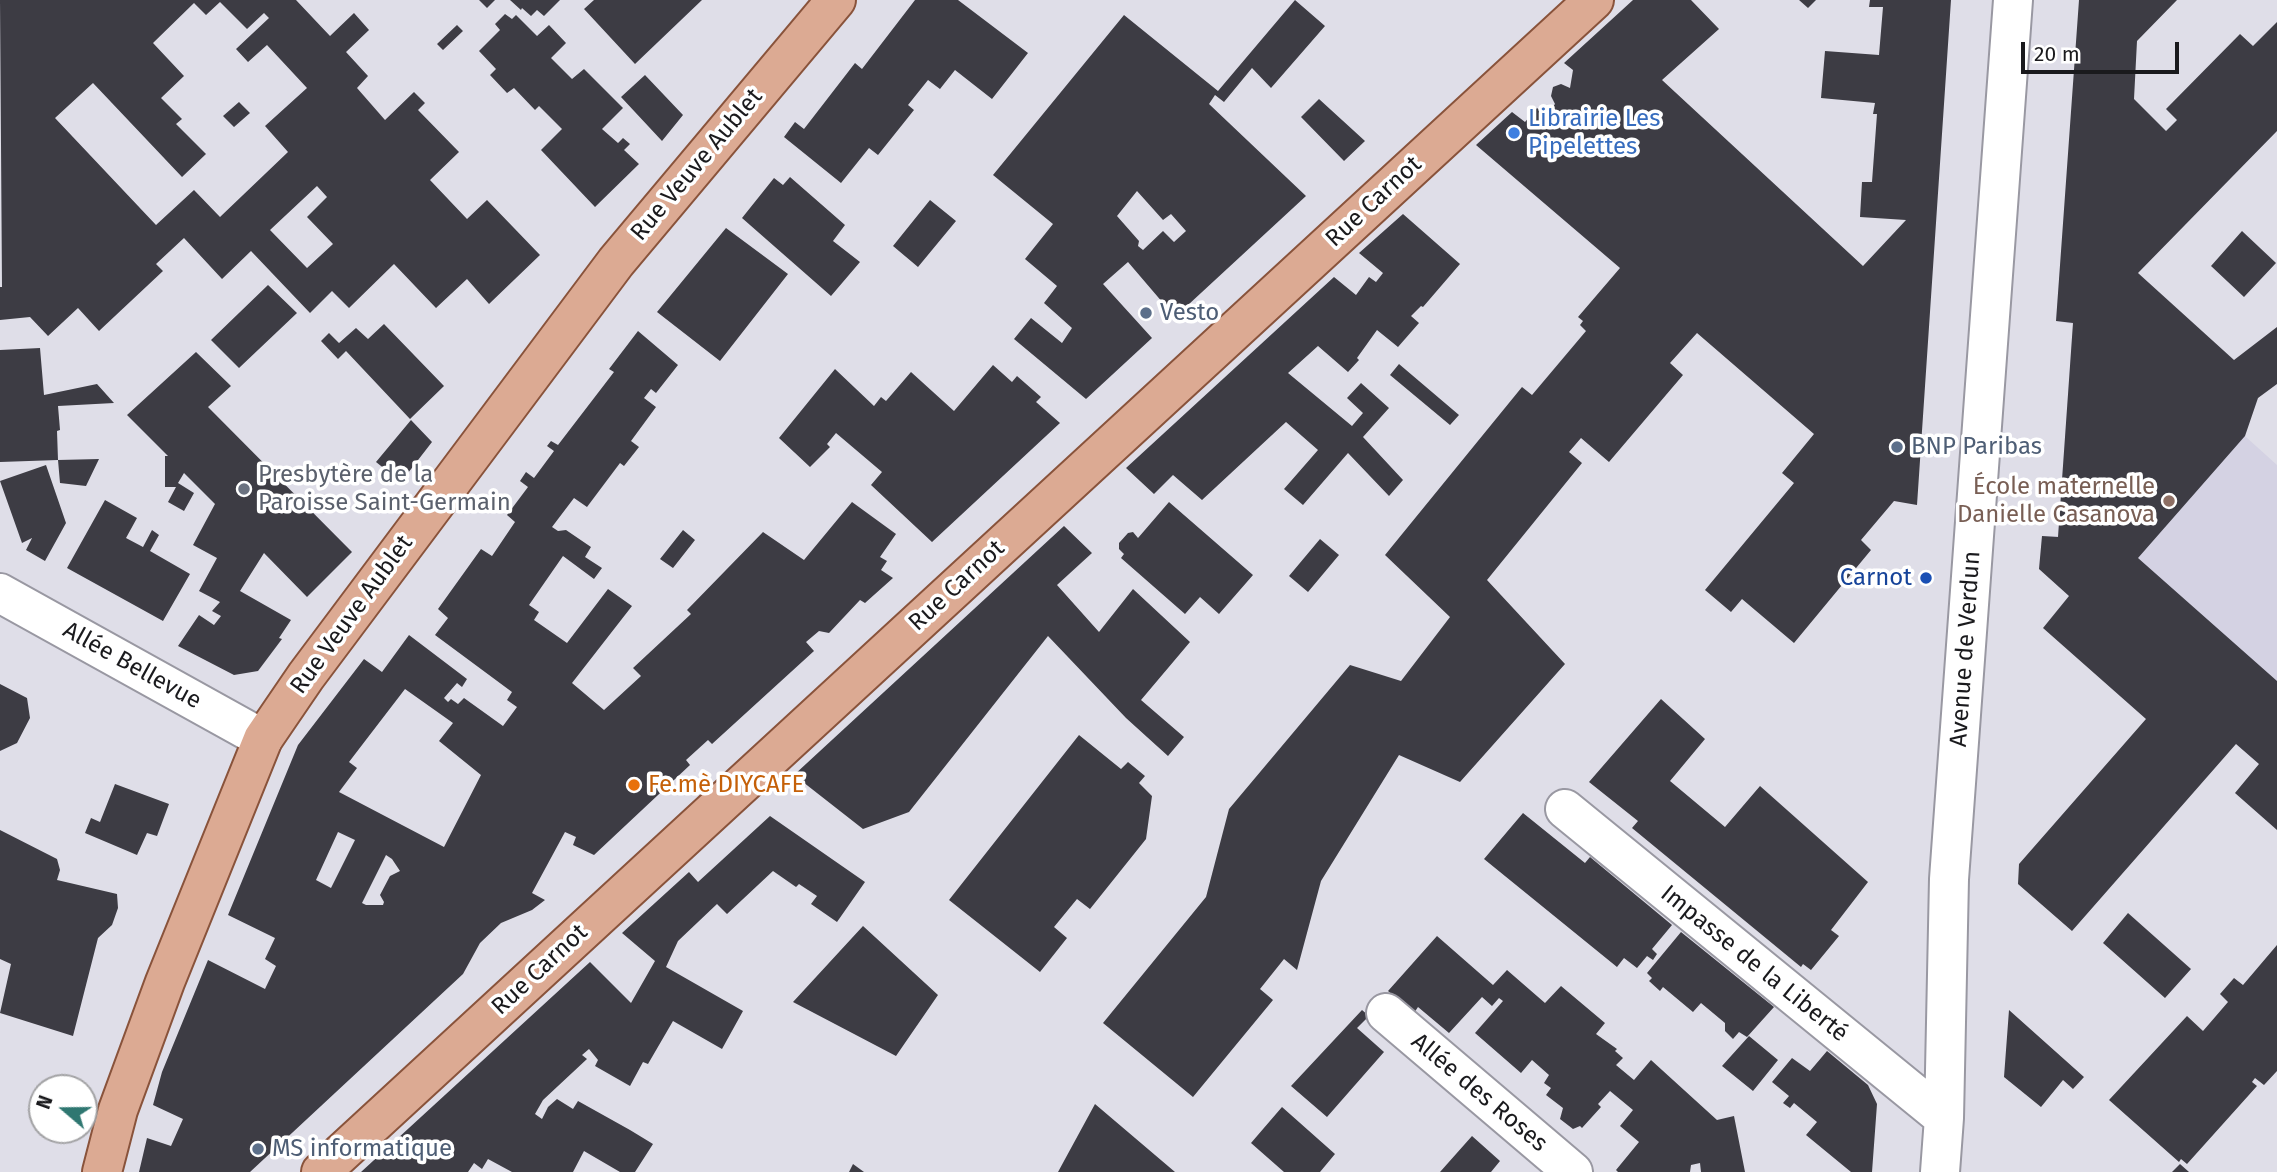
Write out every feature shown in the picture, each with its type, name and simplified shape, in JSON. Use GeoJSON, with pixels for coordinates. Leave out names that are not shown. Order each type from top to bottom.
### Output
{"type":"FeatureCollection","features":[{"type":"Feature","properties":{"kind":"main road","name":"Rue Veuve Aublet"},"geometry":{"type":"LineString","coordinates":[[102,1172],[118,1110],[156,1007],[263,739],[306,676],[615,262],[836,0]]}},
{"type":"Feature","properties":{"kind":"main road","name":"Rue Carnot"},"geometry":{"type":"LineString","coordinates":[[321,1172],[1594,0]]}},
{"type":"Feature","properties":{"kind":"street","name":"Avenue de Verdun"},"geometry":{"type":"LineString","coordinates":[[1940,1172],[1944,1118],[1949,879],[2013,0]]}},
{"type":"Feature","properties":{"kind":"street","name":"Allée Bellevue"},"geometry":{"type":"LineString","coordinates":[[0,593],[263,739]]}},
{"type":"Feature","properties":{"kind":"street","name":"Impasse de la Liberté"},"geometry":{"type":"LineString","coordinates":[[1565,809],[1944,1118]]}},
{"type":"Feature","properties":{"kind":"street","name":"Allée des Roses"},"geometry":{"type":"LineString","coordinates":[[1385,1013],[1573,1172]]}},
{"type":"Feature","properties":{"kind":"shaded area","name":"École maternelle Danielle Casanova"},"geometry":{"type":"Polygon","coordinates":[[[2060,269],[2277,465],[2277,780],[2039,569],[2042,536],[2058,536],[2073,324],[2056,321],[2060,269]]]}},
{"type":"Feature","properties":{"kind":"building"},"geometry":{"type":"Polygon","coordinates":[[[0,0],[296,0],[330,36],[354,13],[369,30],[346,52],[368,76],[357,88],[385,120],[414,92],[425,103],[418,110],[459,152],[430,180],[467,219],[487,200],[540,255],[489,304],[467,279],[436,308],[394,264],[349,308],[332,291],[310,313],[251,251],[222,279],[184,238],[156,264],[163,271],[99,331],[78,308],[48,336],[30,317],[0,320],[0,0]],[[220,2],[206,15],[194,3],[153,43],[184,76],[161,98],[182,119],[176,124],[206,154],[182,177],[93,83],[55,118],[156,225],[194,190],[220,217],[288,152],[265,126],[307,88],[267,45],[248,62],[236,49],[269,18],[264,13],[247,29],[220,2]],[[317,186],[270,230],[307,268],[333,244],[307,217],[327,197],[317,186]]]}},
{"type":"Feature","properties":{"kind":"building"},"geometry":{"type":"Polygon","coordinates":[[[479,0],[495,0],[487,8],[479,0]]]}},
{"type":"Feature","properties":{"kind":"building"},"geometry":{"type":"Polygon","coordinates":[[[510,0],[560,0],[544,16],[537,10],[531,16],[510,0]]]}},
{"type":"Feature","properties":{"kind":"building"},"geometry":{"type":"Polygon","coordinates":[[[594,0],[702,0],[635,64],[584,9],[594,0]]]}},
{"type":"Feature","properties":{"kind":"building"},"geometry":{"type":"Polygon","coordinates":[[[915,0],[958,0],[1028,53],[992,99],[955,70],[940,89],[928,80],[908,105],[914,110],[878,155],[869,148],[841,183],[784,137],[795,122],[804,129],[855,63],[862,69],[915,0]]]}},
{"type":"Feature","properties":{"kind":"building"},"geometry":{"type":"Polygon","coordinates":[[[1295,0],[1325,26],[1271,88],[1252,68],[1224,102],[1215,95],[1209,104],[1306,196],[1175,317],[1128,262],[1103,284],[1152,338],[1086,399],[1014,339],[1031,318],[1062,343],[1072,328],[1044,303],[1057,286],[1025,259],[1053,224],[993,175],[1124,15],[1218,91],[1295,0]],[[1137,191],[1117,216],[1139,241],[1138,246],[1143,250],[1163,231],[1174,242],[1186,231],[1171,214],[1163,220],[1137,191]]]}},
{"type":"Feature","properties":{"kind":"building"},"geometry":{"type":"Polygon","coordinates":[[[1633,0],[1691,0],[1719,29],[1662,80],[1863,266],[1906,220],[1860,217],[1862,182],[1872,182],[1877,114],[1873,114],[1875,103],[1821,98],[1825,51],[1879,55],[1883,7],[1869,7],[1870,0],[1951,0],[1917,505],[1894,501],[1861,540],[1871,550],[1794,643],[1742,599],[1731,612],[1705,590],[1794,483],[1782,473],[1814,434],[1697,333],[1670,363],[1683,375],[1609,462],[1581,438],[1569,452],[1582,463],[1487,580],[1565,664],[1460,782],[1399,755],[1321,881],[1297,970],[1284,959],[1260,989],[1273,1000],[1193,1097],[1103,1023],[1206,897],[1229,809],[1350,665],[1401,681],[1450,617],[1385,555],[1522,387],[1532,395],[1586,331],[1580,325],[1583,321],[1578,317],[1620,268],[1476,145],[1512,112],[1525,122],[1537,108],[1546,115],[1555,104],[1551,96],[1553,87],[1561,84],[1570,88],[1573,70],[1564,63],[1633,0]]]}},
{"type":"Feature","properties":{"kind":"building"},"geometry":{"type":"Polygon","coordinates":[[[1799,0],[1816,0],[1808,8],[1799,0]]]}},
{"type":"Feature","properties":{"kind":"building"},"geometry":{"type":"Polygon","coordinates":[[[2079,0],[2177,0],[2137,41],[2134,99],[2166,131],[2177,120],[2166,109],[2240,34],[2253,46],[2277,22],[2277,131],[2138,273],[2234,360],[2277,327],[2277,384],[2258,398],[2245,436],[2138,558],[2277,681],[2277,830],[2235,793],[2259,764],[2236,744],[2072,931],[2018,884],[2019,864],[2146,719],[2043,628],[2069,596],[2039,569],[2042,536],[2058,537],[2073,323],[2056,321],[2079,0]]]}},
{"type":"Feature","properties":{"kind":"building"},"geometry":{"type":"Polygon","coordinates":[[[505,14],[512,19],[516,15],[537,36],[549,25],[566,43],[551,58],[572,79],[584,69],[623,108],[602,129],[618,143],[623,138],[630,144],[624,150],[639,164],[595,207],[541,150],[562,129],[539,106],[535,110],[514,88],[507,93],[490,75],[496,69],[479,51],[500,30],[495,24],[505,14]]]}},
{"type":"Feature","properties":{"kind":"building"},"geometry":{"type":"Polygon","coordinates":[[[457,25],[463,31],[443,50],[437,44],[457,25]]]}},
{"type":"Feature","properties":{"kind":"building"},"geometry":{"type":"Polygon","coordinates":[[[645,75],[683,115],[662,141],[621,97],[645,75]]]}},
{"type":"Feature","properties":{"kind":"building"},"geometry":{"type":"Polygon","coordinates":[[[1319,99],[1365,141],[1344,161],[1301,117],[1319,99]]]}},
{"type":"Feature","properties":{"kind":"building"},"geometry":{"type":"Polygon","coordinates":[[[239,102],[250,113],[234,127],[223,116],[239,102]]]}},
{"type":"Feature","properties":{"kind":"building"},"geometry":{"type":"Polygon","coordinates":[[[790,177],[845,225],[833,241],[860,262],[831,296],[742,218],[774,178],[783,185],[790,177]]]}},
{"type":"Feature","properties":{"kind":"building"},"geometry":{"type":"Polygon","coordinates":[[[930,200],[956,221],[918,267],[893,246],[930,200]]]}},
{"type":"Feature","properties":{"kind":"building"},"geometry":{"type":"Polygon","coordinates":[[[1403,214],[1460,264],[1423,307],[1411,316],[1419,323],[1398,347],[1377,330],[1357,358],[1359,360],[1348,372],[1318,346],[1288,373],[1352,426],[1363,413],[1347,398],[1361,383],[1389,408],[1363,437],[1403,480],[1389,496],[1348,453],[1303,505],[1284,489],[1318,450],[1286,422],[1202,500],[1173,475],[1154,494],[1126,468],[1334,277],[1356,295],[1369,277],[1376,282],[1383,273],[1359,253],[1403,214]]]}},
{"type":"Feature","properties":{"kind":"building"},"geometry":{"type":"Polygon","coordinates":[[[726,228],[788,274],[720,361],[657,312],[726,228]]]}},
{"type":"Feature","properties":{"kind":"building"},"geometry":{"type":"Polygon","coordinates":[[[2242,231],[2276,263],[2244,297],[2211,266],[2242,231]]]}},
{"type":"Feature","properties":{"kind":"building"},"geometry":{"type":"Polygon","coordinates":[[[268,285],[297,313],[239,368],[211,340],[268,285]]]}},
{"type":"Feature","properties":{"kind":"building"},"geometry":{"type":"Polygon","coordinates":[[[384,324],[444,386],[410,419],[346,351],[338,359],[321,341],[329,333],[339,343],[356,328],[368,339],[384,324]]]}},
{"type":"Feature","properties":{"kind":"building"},"geometry":{"type":"Polygon","coordinates":[[[638,331],[678,365],[656,393],[651,389],[644,398],[656,407],[631,441],[639,447],[624,466],[620,463],[587,507],[574,498],[552,527],[558,531],[566,530],[591,547],[585,557],[602,568],[594,579],[563,556],[529,605],[539,612],[534,620],[567,643],[608,589],[632,606],[572,683],[604,710],[641,676],[633,668],[691,614],[687,610],[763,532],[804,560],[852,502],[896,534],[880,557],[887,561],[881,570],[893,578],[865,603],[860,600],[829,633],[819,631],[806,642],[814,651],[712,744],[708,740],[686,760],[690,765],[594,855],[573,845],[576,837],[565,832],[532,893],[545,900],[532,910],[501,923],[480,943],[463,974],[250,1172],[139,1172],[147,1138],[171,1146],[183,1119],[153,1105],[162,1072],[208,960],[265,989],[276,966],[265,959],[275,938],[228,915],[298,745],[364,659],[382,672],[409,635],[467,679],[462,687],[457,683],[444,698],[448,702],[451,699],[458,704],[464,698],[503,726],[517,707],[507,700],[512,692],[435,635],[448,618],[438,609],[481,549],[492,556],[515,522],[507,515],[528,487],[520,481],[526,472],[534,478],[554,451],[547,446],[551,441],[558,445],[614,372],[609,369],[638,331]],[[405,689],[349,762],[357,768],[339,792],[444,847],[481,775],[439,741],[453,723],[405,689]],[[338,832],[316,880],[331,888],[355,840],[338,832]],[[386,855],[362,903],[383,905],[380,895],[390,876],[400,871],[386,855]]]}},
{"type":"Feature","properties":{"kind":"building"},"geometry":{"type":"Polygon","coordinates":[[[40,348],[44,395],[97,384],[114,403],[58,406],[58,460],[0,462],[0,350],[40,348]]]}},
{"type":"Feature","properties":{"kind":"building","name":"Presbytère de la Paroisse Saint-Germain"},"geometry":{"type":"Polygon","coordinates":[[[196,352],[231,386],[208,407],[352,552],[307,597],[264,553],[240,591],[291,620],[279,638],[282,639],[258,671],[234,675],[178,646],[199,615],[214,625],[221,616],[212,611],[220,602],[199,591],[217,558],[193,545],[215,504],[184,473],[178,483],[194,493],[184,511],[168,502],[176,487],[165,487],[165,456],[168,456],[127,415],[196,352]]]}},
{"type":"Feature","properties":{"kind":"building"},"geometry":{"type":"Polygon","coordinates":[[[1399,364],[1459,415],[1450,425],[1390,375],[1399,364]]]}},
{"type":"Feature","properties":{"kind":"building"},"geometry":{"type":"Polygon","coordinates":[[[993,365],[1012,382],[1017,376],[1041,397],[1036,402],[1060,423],[932,542],[871,485],[882,472],[836,433],[827,444],[830,447],[810,467],[779,438],[835,369],[874,406],[881,397],[886,401],[911,372],[954,411],[993,365]]]}},
{"type":"Feature","properties":{"kind":"building"},"geometry":{"type":"Polygon","coordinates":[[[411,420],[432,442],[401,482],[376,462],[411,420]]]}},
{"type":"Feature","properties":{"kind":"building"},"geometry":{"type":"Polygon","coordinates":[[[99,459],[86,486],[60,483],[58,460],[99,459]]]}},
{"type":"Feature","properties":{"kind":"building"},"geometry":{"type":"Polygon","coordinates":[[[46,465],[66,523],[45,561],[26,550],[32,538],[22,543],[0,481],[46,465]]]}},
{"type":"Feature","properties":{"kind":"building"},"geometry":{"type":"Polygon","coordinates":[[[105,500],[137,518],[126,538],[143,547],[152,530],[159,535],[150,551],[190,574],[163,621],[67,568],[105,500]]]}},
{"type":"Feature","properties":{"kind":"building"},"geometry":{"type":"Polygon","coordinates":[[[1169,502],[1253,575],[1219,614],[1200,597],[1185,614],[1121,558],[1124,554],[1119,549],[1119,543],[1128,533],[1133,532],[1138,538],[1169,502]]]}},
{"type":"Feature","properties":{"kind":"building"},"geometry":{"type":"Polygon","coordinates":[[[1064,526],[1092,553],[1057,585],[1099,632],[1133,589],[1190,642],[1141,700],[1184,737],[1168,756],[1126,718],[1048,636],[909,812],[863,829],[794,775],[1064,526]]]}},
{"type":"Feature","properties":{"kind":"building"},"geometry":{"type":"Polygon","coordinates":[[[683,530],[695,540],[673,568],[660,559],[683,530]]]}},
{"type":"Feature","properties":{"kind":"building"},"geometry":{"type":"Polygon","coordinates":[[[1320,539],[1339,555],[1308,592],[1289,576],[1320,539]]]}},
{"type":"Feature","properties":{"kind":"building"},"geometry":{"type":"Polygon","coordinates":[[[0,684],[27,698],[30,718],[17,743],[0,751],[0,684]]]}},
{"type":"Feature","properties":{"kind":"building"},"geometry":{"type":"Polygon","coordinates":[[[1661,699],[1705,739],[1670,781],[1725,827],[1760,786],[1868,882],[1831,930],[1839,936],[1811,970],[1803,964],[1801,967],[1632,828],[1638,821],[1589,782],[1661,699]]]}},
{"type":"Feature","properties":{"kind":"building"},"geometry":{"type":"Polygon","coordinates":[[[1079,735],[1121,769],[1128,762],[1145,776],[1139,783],[1152,796],[1146,839],[1090,909],[1077,899],[1054,927],[1067,938],[1040,972],[949,900],[1079,735]]]}},
{"type":"Feature","properties":{"kind":"building"},"geometry":{"type":"Polygon","coordinates":[[[115,784],[169,804],[157,836],[147,833],[137,855],[85,833],[91,818],[100,822],[115,784]]]}},
{"type":"Feature","properties":{"kind":"building"},"geometry":{"type":"Polygon","coordinates":[[[1523,813],[1585,863],[1590,857],[1672,925],[1652,949],[1657,954],[1653,960],[1647,956],[1637,968],[1624,958],[1617,967],[1484,859],[1523,813]]]}},
{"type":"Feature","properties":{"kind":"building"},"geometry":{"type":"Polygon","coordinates":[[[770,816],[865,882],[837,922],[811,904],[817,896],[799,884],[796,887],[773,871],[727,914],[717,904],[678,941],[666,967],[743,1011],[722,1049],[673,1021],[648,1064],[643,1062],[630,1086],[595,1066],[598,1060],[589,1049],[582,1055],[587,1059],[543,1100],[535,1114],[542,1119],[548,1107],[557,1099],[573,1109],[578,1101],[630,1130],[653,1144],[635,1172],[620,1172],[584,1151],[573,1172],[512,1172],[488,1159],[482,1169],[474,1163],[468,1172],[361,1172],[590,962],[631,1003],[655,961],[622,933],[689,872],[698,882],[770,816]]]}},
{"type":"Feature","properties":{"kind":"building"},"geometry":{"type":"Polygon","coordinates":[[[0,830],[57,859],[60,870],[57,880],[117,894],[118,908],[112,925],[98,938],[73,1036],[0,1013],[11,964],[0,959],[0,830]]]}},
{"type":"Feature","properties":{"kind":"building"},"geometry":{"type":"Polygon","coordinates":[[[2128,913],[2191,969],[2165,998],[2103,943],[2128,913]]]}},
{"type":"Feature","properties":{"kind":"building"},"geometry":{"type":"Polygon","coordinates":[[[863,926],[938,995],[896,1056],[793,1002],[863,926]]]}},
{"type":"Feature","properties":{"kind":"building"},"geometry":{"type":"Polygon","coordinates":[[[1681,932],[1774,1007],[1747,1037],[1739,1032],[1733,1039],[1725,1031],[1725,1023],[1701,1003],[1693,1012],[1663,987],[1660,991],[1649,981],[1652,978],[1647,973],[1681,932]]]}},
{"type":"Feature","properties":{"kind":"building"},"geometry":{"type":"Polygon","coordinates":[[[1437,936],[1493,985],[1507,970],[1545,1003],[1561,986],[1605,1023],[1596,1034],[1617,1049],[1615,1051],[1623,1058],[1616,1065],[1634,1080],[1651,1060],[1717,1120],[1734,1116],[1745,1172],[1701,1172],[1700,1163],[1691,1165],[1690,1172],[1618,1172],[1616,1170],[1639,1142],[1620,1126],[1633,1110],[1610,1091],[1598,1104],[1601,1107],[1582,1128],[1580,1126],[1573,1129],[1560,1119],[1563,1108],[1546,1095],[1551,1088],[1544,1083],[1549,1075],[1532,1060],[1521,1073],[1475,1033],[1503,1001],[1499,998],[1492,1006],[1482,997],[1449,1033],[1418,1007],[1414,1013],[1388,991],[1437,936]]]}},
{"type":"Feature","properties":{"kind":"building"},"geometry":{"type":"Polygon","coordinates":[[[2277,945],[2277,1071],[2264,1085],[2255,1078],[2252,1082],[2257,1086],[2187,1164],[2181,1159],[2179,1162],[2109,1100],[2187,1016],[2203,1031],[2228,1002],[2220,994],[2234,978],[2243,985],[2277,945]]]}},
{"type":"Feature","properties":{"kind":"building"},"geometry":{"type":"Polygon","coordinates":[[[1362,1010],[1369,1016],[1357,1028],[1384,1052],[1327,1117],[1291,1086],[1362,1010]]]}},
{"type":"Feature","properties":{"kind":"building"},"geometry":{"type":"Polygon","coordinates":[[[2009,1010],[2084,1077],[2073,1089],[2063,1080],[2041,1107],[2004,1077],[2009,1010]]]}},
{"type":"Feature","properties":{"kind":"building"},"geometry":{"type":"Polygon","coordinates":[[[1749,1036],[1778,1060],[1753,1091],[1722,1066],[1749,1036]]]}},
{"type":"Feature","properties":{"kind":"building"},"geometry":{"type":"Polygon","coordinates":[[[1827,1051],[1868,1085],[1877,1104],[1872,1172],[1851,1172],[1806,1135],[1817,1122],[1794,1103],[1790,1108],[1783,1103],[1789,1096],[1772,1082],[1792,1058],[1810,1071],[1827,1051]]]}},
{"type":"Feature","properties":{"kind":"building"},"geometry":{"type":"Polygon","coordinates":[[[1095,1104],[1175,1172],[1058,1172],[1095,1104]]]}},
{"type":"Feature","properties":{"kind":"building"},"geometry":{"type":"Polygon","coordinates":[[[1282,1107],[1335,1154],[1320,1172],[1284,1172],[1251,1143],[1282,1107]]]}},
{"type":"Feature","properties":{"kind":"building"},"geometry":{"type":"Polygon","coordinates":[[[1472,1136],[1500,1161],[1491,1172],[1440,1172],[1472,1136]]]}},
{"type":"Feature","properties":{"kind":"building"},"geometry":{"type":"Polygon","coordinates":[[[853,1164],[864,1172],[849,1172],[853,1164]]]}},
{"type":"Feature","properties":{"kind":"building"},"geometry":{"type":"Polygon","coordinates":[[[2180,1164],[2189,1172],[2172,1172],[2180,1164]]]}},
{"type":"Feature","properties":{"kind":"place","name":"Librairie Les Pipelettes"},"geometry":{"type":"Point","coordinates":[1514,133]}},
{"type":"Feature","properties":{"kind":"place","name":"Vesto"},"geometry":{"type":"Point","coordinates":[1146,313]}},
{"type":"Feature","properties":{"kind":"place","name":"BNP Paribas"},"geometry":{"type":"Point","coordinates":[1897,447]}},
{"type":"Feature","properties":{"kind":"place","name":"Presbytère de la Paroisse Saint-Germain"},"geometry":{"type":"Point","coordinates":[244,489]}},
{"type":"Feature","properties":{"kind":"place","name":"École maternelle Danielle Casanova"},"geometry":{"type":"Point","coordinates":[2169,501]}},
{"type":"Feature","properties":{"kind":"place","name":"Carnot"},"geometry":{"type":"Point","coordinates":[1926,578]}},
{"type":"Feature","properties":{"kind":"place","name":"Fe.mè DIYCAFE"},"geometry":{"type":"Point","coordinates":[634,785]}},
{"type":"Feature","properties":{"kind":"place","name":"MS informatique"},"geometry":{"type":"Point","coordinates":[258,1149]}}]}
